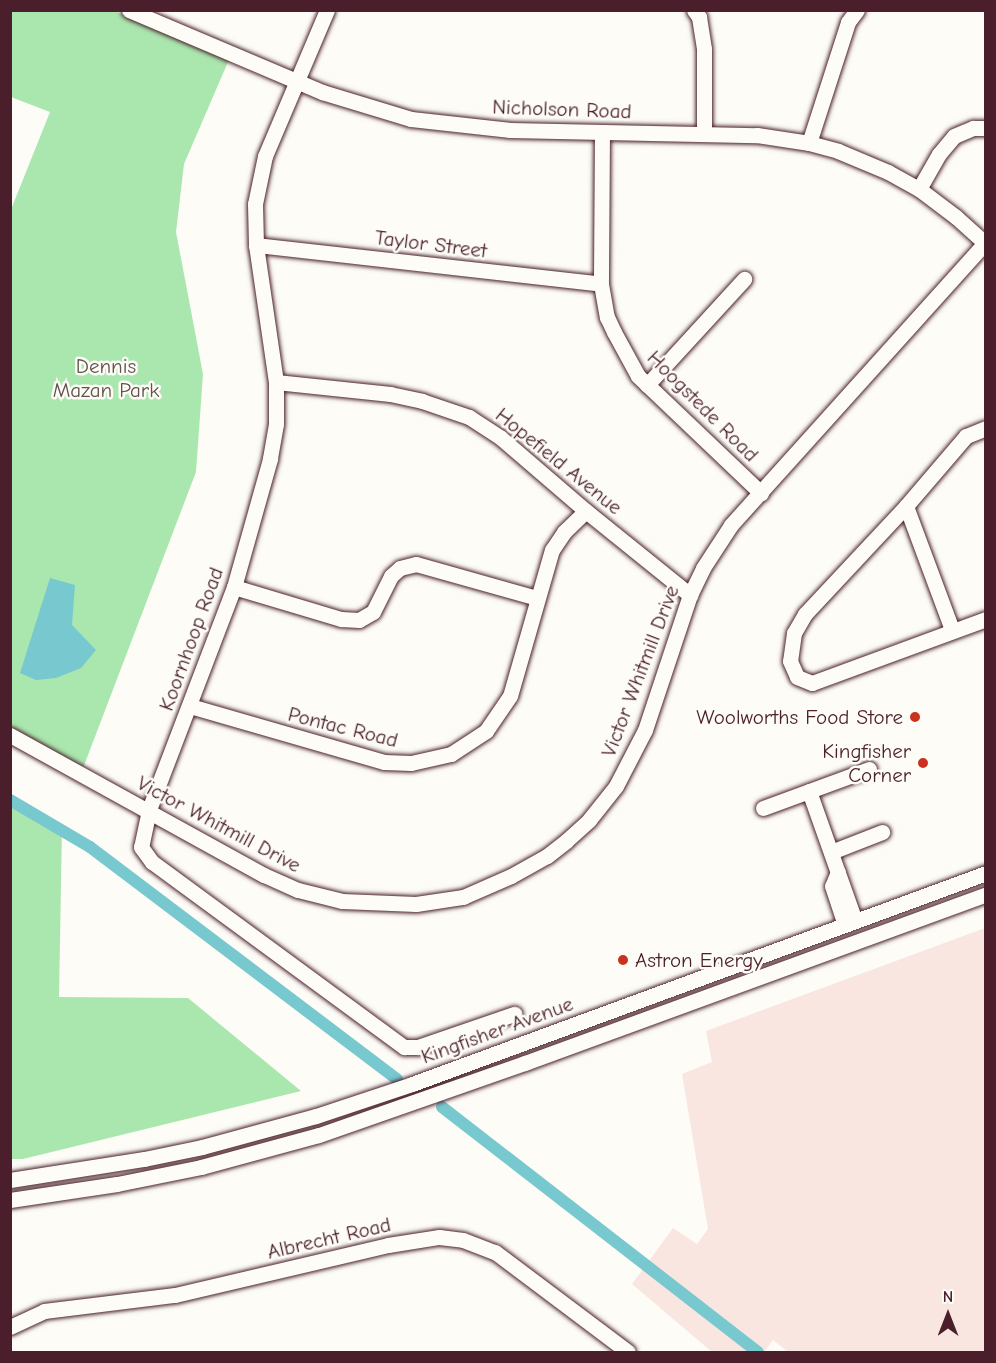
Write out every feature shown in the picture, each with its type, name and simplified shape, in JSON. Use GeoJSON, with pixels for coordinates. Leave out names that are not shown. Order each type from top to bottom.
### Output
{"type":"FeatureCollection","features":[{"type":"Feature","properties":{"kind":"street","name":"Nicholson Road"},"geometry":{"type":"LineString","coordinates":[[129,10],[350,102],[432,123],[510,130],[757,135],[809,143],[838,151],[888,172],[919,189],[957,217],[985,243]]}},
{"type":"Feature","properties":{"kind":"street","name":"Koornhoop Road"},"geometry":{"type":"LineString","coordinates":[[327,10],[295,80],[263,164],[255,204],[256,245],[276,382],[276,424],[270,459],[234,587],[148,810],[141,840],[145,856],[404,1047],[418,1047],[514,1014]]}},
{"type":"Feature","properties":{"kind":"street"},"geometry":{"type":"LineString","coordinates":[[694,10],[699,17],[704,49],[704,133]]}},
{"type":"Feature","properties":{"kind":"street"},"geometry":{"type":"LineString","coordinates":[[809,143],[848,22],[857,10]]}},
{"type":"Feature","properties":{"kind":"street"},"geometry":{"type":"LineString","coordinates":[[919,189],[939,154],[954,136],[973,128],[986,128]]}},
{"type":"Feature","properties":{"kind":"street","name":"Hoogstede Road"},"geometry":{"type":"LineString","coordinates":[[602,132],[601,284],[607,317],[626,358],[646,385],[761,493]]}},
{"type":"Feature","properties":{"kind":"street","name":"Victor Whitmill Drive"},"geometry":{"type":"LineString","coordinates":[[10,735],[279,882],[331,898],[363,903],[416,904],[463,897],[484,889],[547,856],[589,820],[616,786],[645,730],[690,595],[717,544],[730,525],[985,243]]}},
{"type":"Feature","properties":{"kind":"street","name":"Taylor Street"},"geometry":{"type":"LineString","coordinates":[[256,245],[601,284]]}},
{"type":"Feature","properties":{"kind":"street"},"geometry":{"type":"LineString","coordinates":[[646,385],[744,279]]}},
{"type":"Feature","properties":{"kind":"street","name":"Hopefield Avenue"},"geometry":{"type":"LineString","coordinates":[[276,382],[390,394],[422,401],[469,417],[501,438],[586,511],[690,595]]}},
{"type":"Feature","properties":{"kind":"street"},"geometry":{"type":"LineString","coordinates":[[986,428],[966,436],[906,506],[805,614],[794,633],[790,661],[792,669],[804,681],[812,683],[986,619]]}},
{"type":"Feature","properties":{"kind":"street"},"geometry":{"type":"LineString","coordinates":[[906,506],[952,630]]}},
{"type":"Feature","properties":{"kind":"street","name":"Pontac Road"},"geometry":{"type":"LineString","coordinates":[[190,706],[384,762],[411,763],[441,757],[471,742],[486,731],[506,703],[517,679],[545,567],[556,542],[586,511]]}},
{"type":"Feature","properties":{"kind":"street"},"geometry":{"type":"LineString","coordinates":[[234,587],[341,619],[359,620],[373,612],[391,576],[400,568],[416,564],[537,598]]}},
{"type":"Feature","properties":{"kind":"street"},"geometry":{"type":"LineString","coordinates":[[763,808],[869,769]]}},
{"type":"Feature","properties":{"kind":"street"},"geometry":{"type":"LineString","coordinates":[[809,791],[838,872],[832,886],[850,923]]}},
{"type":"Feature","properties":{"kind":"street"},"geometry":{"type":"LineString","coordinates":[[831,852],[882,832]]}},
{"type":"Feature","properties":{"kind":"street","name":"Kingfisher Avenue"},"geometry":{"type":"LineString","coordinates":[[10,1180],[144,1159],[234,1139],[316,1116],[412,1084],[986,873]]}},
{"type":"Feature","properties":{"kind":"street","name":"Kingfisher Avenue"},"geometry":{"type":"LineString","coordinates":[[10,1200],[117,1184],[201,1167],[330,1132],[986,894]]}},
{"type":"Feature","properties":{"kind":"street","name":"Albrecht Road"},"geometry":{"type":"LineString","coordinates":[[10,1327],[44,1311],[175,1295],[388,1245],[439,1237],[463,1240],[495,1252],[621,1351]]}},
{"type":"Feature","properties":{"kind":"shaded area"},"geometry":{"type":"Polygon","coordinates":[[[985,928],[985,1352],[788,1352],[773,1340],[764,1352],[712,1352],[632,1284],[673,1228],[697,1244],[708,1229],[682,1074],[712,1062],[706,1031],[985,928]]]}},
{"type":"Feature","properties":{"kind":"green space","name":"Dennis Mazan Park"},"geometry":{"type":"Polygon","coordinates":[[[11,11],[114,11],[231,55],[184,164],[176,232],[203,374],[196,472],[80,776],[11,739],[10,212],[50,112],[11,97],[11,11]]]}},
{"type":"Feature","properties":{"kind":"green space"},"geometry":{"type":"Polygon","coordinates":[[[10,798],[62,828],[59,997],[188,998],[301,1091],[23,1159],[11,1159],[10,798]]]}},
{"type":"Feature","properties":{"kind":"water"},"geometry":{"type":"Polygon","coordinates":[[[50,578],[75,585],[72,625],[96,650],[81,668],[56,678],[36,680],[20,673],[50,578]]]}},
{"type":"Feature","properties":{"kind":"waterway"},"geometry":{"type":"LineString","coordinates":[[10,800],[90,847],[397,1079]]}},
{"type":"Feature","properties":{"kind":"waterway"},"geometry":{"type":"LineString","coordinates":[[442,1107],[758,1352]]}},
{"type":"Feature","properties":{"kind":"place","name":"Woolworths Food Store"},"geometry":{"type":"Point","coordinates":[915,717]}},
{"type":"Feature","properties":{"kind":"place","name":"Kingfisher Corner"},"geometry":{"type":"Point","coordinates":[923,763]}},
{"type":"Feature","properties":{"kind":"place","name":"Astron Energy"},"geometry":{"type":"Point","coordinates":[623,960]}}]}
